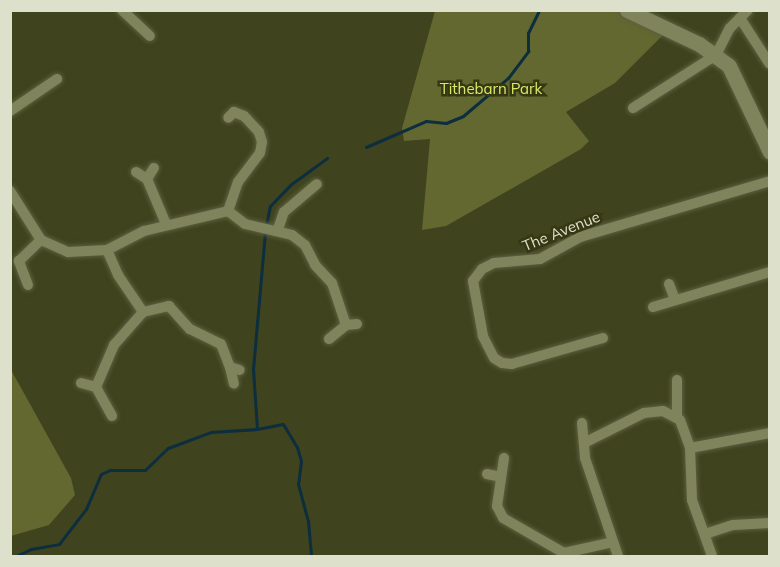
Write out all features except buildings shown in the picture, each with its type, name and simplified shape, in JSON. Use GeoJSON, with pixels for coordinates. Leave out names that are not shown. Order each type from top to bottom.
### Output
{"type":"FeatureCollection","features":[{"type":"Feature","properties":{"kind":"main road"},"geometry":{"type":"LineString","coordinates":[[627,10],[716,55],[732,70],[768,145]]}},
{"type":"Feature","properties":{"kind":"street"},"geometry":{"type":"LineString","coordinates":[[122,10],[150,36]]}},
{"type":"Feature","properties":{"kind":"street"},"geometry":{"type":"LineString","coordinates":[[633,108],[716,55],[744,14],[769,63]]}},
{"type":"Feature","properties":{"kind":"street"},"geometry":{"type":"LineString","coordinates":[[10,111],[57,79]]}},
{"type":"Feature","properties":{"kind":"street"},"geometry":{"type":"LineString","coordinates":[[228,211],[238,182],[260,153],[262,142],[252,123],[231,115],[232,100]]}},
{"type":"Feature","properties":{"kind":"street"},"geometry":{"type":"LineString","coordinates":[[147,178],[153,168]]}},
{"type":"Feature","properties":{"kind":"street"},"geometry":{"type":"LineString","coordinates":[[136,172],[147,178],[166,224]]}},
{"type":"Feature","properties":{"kind":"street","name":"The Avenue"},"geometry":{"type":"LineString","coordinates":[[603,338],[586,337],[512,364],[498,361],[483,336],[473,281],[482,269],[494,262],[540,259],[580,237],[770,181]]}},
{"type":"Feature","properties":{"kind":"street"},"geometry":{"type":"LineString","coordinates":[[275,229],[284,212],[317,184]]}},
{"type":"Feature","properties":{"kind":"street"},"geometry":{"type":"LineString","coordinates":[[10,191],[41,240],[68,252],[107,250],[166,224],[228,211],[245,224],[275,229],[305,245],[315,266],[339,296],[352,325],[329,339]]}},
{"type":"Feature","properties":{"kind":"street"},"geometry":{"type":"LineString","coordinates":[[28,285],[19,261],[41,240]]}},
{"type":"Feature","properties":{"kind":"street"},"geometry":{"type":"LineString","coordinates":[[107,250],[118,276],[143,312]]}},
{"type":"Feature","properties":{"kind":"street"},"geometry":{"type":"LineString","coordinates":[[653,307],[770,272]]}},
{"type":"Feature","properties":{"kind":"street"},"geometry":{"type":"LineString","coordinates":[[669,284],[675,300]]}},
{"type":"Feature","properties":{"kind":"street"},"geometry":{"type":"LineString","coordinates":[[96,387],[114,345],[143,312],[169,306],[190,329],[221,344],[235,369],[234,384]]}},
{"type":"Feature","properties":{"kind":"street"},"geometry":{"type":"LineString","coordinates":[[677,380],[677,418],[690,448],[692,500],[712,556]]}},
{"type":"Feature","properties":{"kind":"street"},"geometry":{"type":"LineString","coordinates":[[81,382],[96,387],[112,416]]}},
{"type":"Feature","properties":{"kind":"street"},"geometry":{"type":"LineString","coordinates":[[584,443],[644,413],[663,411],[677,418]]}},
{"type":"Feature","properties":{"kind":"street"},"geometry":{"type":"LineString","coordinates":[[582,423],[584,443],[618,556]]}},
{"type":"Feature","properties":{"kind":"street"},"geometry":{"type":"LineString","coordinates":[[690,448],[770,433]]}},
{"type":"Feature","properties":{"kind":"street"},"geometry":{"type":"LineString","coordinates":[[504,459],[497,506],[501,513],[523,532],[564,553],[613,542]]}},
{"type":"Feature","properties":{"kind":"street"},"geometry":{"type":"LineString","coordinates":[[487,474],[501,477]]}},
{"type":"Feature","properties":{"kind":"street"},"geometry":{"type":"LineString","coordinates":[[491,519],[501,513]]}},
{"type":"Feature","properties":{"kind":"street"},"geometry":{"type":"LineString","coordinates":[[705,534],[733,525],[770,523]]}},
{"type":"Feature","properties":{"kind":"green space","name":"Tithebarn Park"},"geometry":{"type":"Polygon","coordinates":[[[435,11],[627,11],[668,30],[615,83],[566,112],[589,141],[581,149],[446,226],[422,230],[430,139],[404,141],[402,128],[435,11]]]}},
{"type":"Feature","properties":{"kind":"green space"},"geometry":{"type":"Polygon","coordinates":[[[10,368],[71,478],[75,495],[49,525],[11,536],[10,368]]]}},
{"type":"Feature","properties":{"kind":"waterway"},"geometry":{"type":"LineString","coordinates":[[366,147],[426,121],[446,123],[463,116],[508,78],[528,51],[528,33],[539,10]]}},
{"type":"Feature","properties":{"kind":"waterway"},"geometry":{"type":"LineString","coordinates":[[266,226],[270,206],[290,185],[327,158]]}},
{"type":"Feature","properties":{"kind":"waterway"},"geometry":{"type":"LineString","coordinates":[[16,556],[31,549],[59,544],[86,509],[101,474],[110,470],[145,470],[168,448],[211,432],[257,429],[253,369],[265,232]]}},
{"type":"Feature","properties":{"kind":"waterway"},"geometry":{"type":"LineString","coordinates":[[257,429],[283,424],[297,447],[301,461],[298,484],[308,521],[311,556]]}}]}
